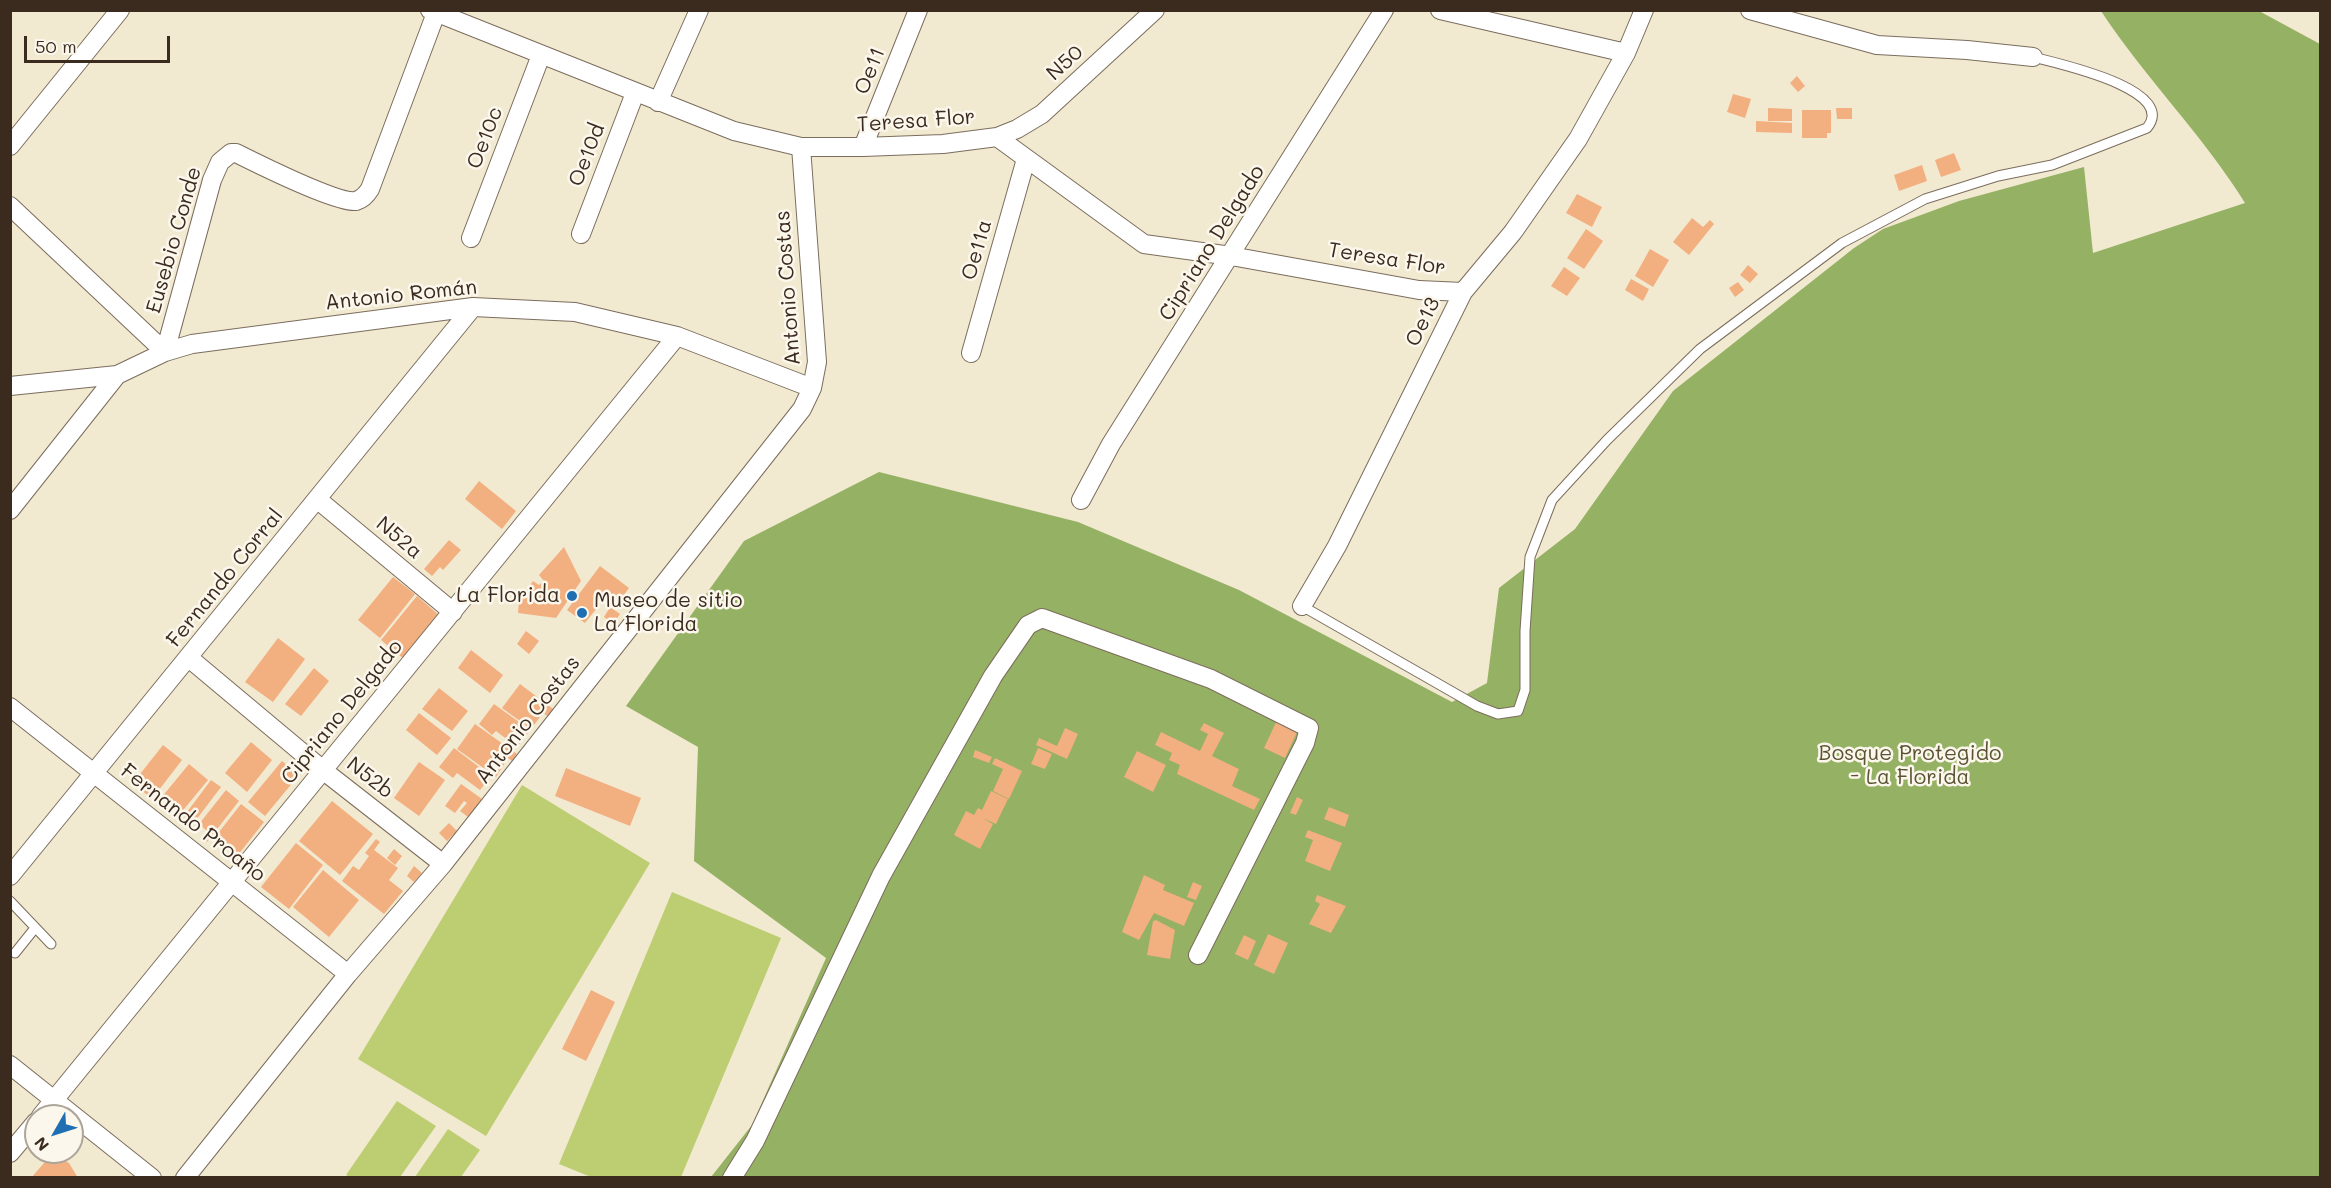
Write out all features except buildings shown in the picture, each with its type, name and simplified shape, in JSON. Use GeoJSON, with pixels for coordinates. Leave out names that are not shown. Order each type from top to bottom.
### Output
{"type":"FeatureCollection","features":[{"type":"Feature","properties":{"kind":"street"},"geometry":{"type":"LineString","coordinates":[[10,146],[120,10]]}},
{"type":"Feature","properties":{"kind":"street"},"geometry":{"type":"LineString","coordinates":[[658,102],[699,10]]}},
{"type":"Feature","properties":{"kind":"street","name":"Oe11"},"geometry":{"type":"LineString","coordinates":[[863,147],[918,10]]}},
{"type":"Feature","properties":{"kind":"street","name":"N50"},"geometry":{"type":"LineString","coordinates":[[997,137],[1042,114],[1155,10]]}},
{"type":"Feature","properties":{"kind":"street","name":"Cipriano Delgado"},"geometry":{"type":"LineString","coordinates":[[1081,500],[1111,444],[1384,10]]}},
{"type":"Feature","properties":{"kind":"street"},"geometry":{"type":"LineString","coordinates":[[1440,10],[1626,53]]}},
{"type":"Feature","properties":{"kind":"street","name":"Oe13"},"geometry":{"type":"LineString","coordinates":[[1302,606],[1337,546],[1463,292],[1513,232],[1578,139],[1626,53],[1644,10]]}},
{"type":"Feature","properties":{"kind":"street"},"geometry":{"type":"LineString","coordinates":[[1750,10],[1877,45],[1967,50],[2033,57]]}},
{"type":"Feature","properties":{"kind":"street","name":"Teresa Flor"},"geometry":{"type":"LineString","coordinates":[[433,12],[734,131],[801,147],[943,144],[997,137],[1144,244],[1231,256],[1419,290],[1463,292]]}},
{"type":"Feature","properties":{"kind":"street","name":"Eusebio Conde"},"geometry":{"type":"LineString","coordinates":[[165,352],[212,180],[223,158],[236,153],[334,197],[354,201],[363,197],[369,189],[433,12]]}},
{"type":"Feature","properties":{"kind":"street","name":"Oe10c"},"geometry":{"type":"LineString","coordinates":[[471,238],[542,55]]}},
{"type":"Feature","properties":{"kind":"street","name":"Oe10d"},"geometry":{"type":"LineString","coordinates":[[580,234],[635,93]]}},
{"type":"Feature","properties":{"kind":"street","name":"Antonio Costas"},"geometry":{"type":"LineString","coordinates":[[185,1178],[348,974],[443,864],[797,417],[812,388],[817,362],[801,147]]}},
{"type":"Feature","properties":{"kind":"street","name":"Oe11a"},"geometry":{"type":"LineString","coordinates":[[971,353],[1026,159]]}},
{"type":"Feature","properties":{"kind":"street"},"geometry":{"type":"LineString","coordinates":[[10,206],[165,352],[117,375],[10,386]]}},
{"type":"Feature","properties":{"kind":"street","name":"Antonio Román"},"geometry":{"type":"LineString","coordinates":[[165,352],[192,344],[473,307],[575,312],[677,336],[812,388]]}},
{"type":"Feature","properties":{"kind":"street","name":"Fernando Corral"},"geometry":{"type":"LineString","coordinates":[[10,876],[473,307]]}},
{"type":"Feature","properties":{"kind":"street","name":"Cipriano Delgado"},"geometry":{"type":"LineString","coordinates":[[50,1104],[677,336]]}},
{"type":"Feature","properties":{"kind":"street"},"geometry":{"type":"LineString","coordinates":[[10,510],[117,375]]}},
{"type":"Feature","properties":{"kind":"street","name":"N52a"},"geometry":{"type":"LineString","coordinates":[[317,499],[453,612]]}},
{"type":"Feature","properties":{"kind":"street"},"geometry":{"type":"LineString","coordinates":[[732,1178],[755,1141],[881,876],[993,676],[1028,625],[1042,618],[1211,679],[1309,728],[1305,743],[1198,955]]}},
{"type":"Feature","properties":{"kind":"street","name":"N52b"},"geometry":{"type":"LineString","coordinates":[[189,658],[324,771],[443,864]]}},
{"type":"Feature","properties":{"kind":"street","name":"Fernando Proaño"},"geometry":{"type":"LineString","coordinates":[[10,707],[348,974]]}},
{"type":"Feature","properties":{"kind":"street"},"geometry":{"type":"LineString","coordinates":[[10,1065],[152,1178]]}},
{"type":"Feature","properties":{"kind":"street"},"geometry":{"type":"LineString","coordinates":[[10,1153],[24,1136]]}},
{"type":"Feature","properties":{"kind":"lane"},"geometry":{"type":"LineString","coordinates":[[1302,606],[1477,706],[1498,714],[1518,711],[1525,690],[1525,631],[1530,557],[1552,500],[1607,440],[1700,349],[1842,243],[1925,199],[1998,176],[2052,165],[2113,138],[2147,128],[2151,124],[2153,115],[2149,102],[2113,80],[2033,57]]}},
{"type":"Feature","properties":{"kind":"lane"},"geometry":{"type":"LineString","coordinates":[[10,902],[51,944]]}},
{"type":"Feature","properties":{"kind":"lane"},"geometry":{"type":"LineString","coordinates":[[15,953],[35,928]]}},
{"type":"Feature","properties":{"kind":"green space","name":"Bosque Protegido - La Florida"},"geometry":{"type":"Polygon","coordinates":[[[2101,11],[2259,11],[2320,44],[2320,1177],[711,1177],[752,1125],[826,958],[694,861],[698,747],[626,706],[744,541],[879,472],[1078,522],[1239,590],[1452,702],[1487,683],[1499,588],[1575,529],[1673,391],[1854,248],[1883,229],[1959,201],[2084,167],[2093,253],[2245,203],[2211,154],[2136,60],[2101,11]]]}},
{"type":"Feature","properties":{"kind":"green space"},"geometry":{"type":"Polygon","coordinates":[[[522,785],[650,863],[486,1136],[358,1059],[522,785]]]}},
{"type":"Feature","properties":{"kind":"green space"},"geometry":{"type":"Polygon","coordinates":[[[672,892],[781,938],[681,1177],[591,1177],[559,1164],[672,892]]]}},
{"type":"Feature","properties":{"kind":"green space"},"geometry":{"type":"Polygon","coordinates":[[[397,1101],[436,1126],[400,1177],[350,1177],[346,1175],[397,1101]]]}},
{"type":"Feature","properties":{"kind":"green space"},"geometry":{"type":"Polygon","coordinates":[[[448,1129],[480,1150],[461,1177],[415,1177],[448,1129]]]}},
{"type":"Feature","properties":{"kind":"place","name":"La Florida"},"geometry":{"type":"Point","coordinates":[572,596]}},
{"type":"Feature","properties":{"kind":"place","name":"Museo de sitio La Florida"},"geometry":{"type":"Point","coordinates":[582,613]}}]}
